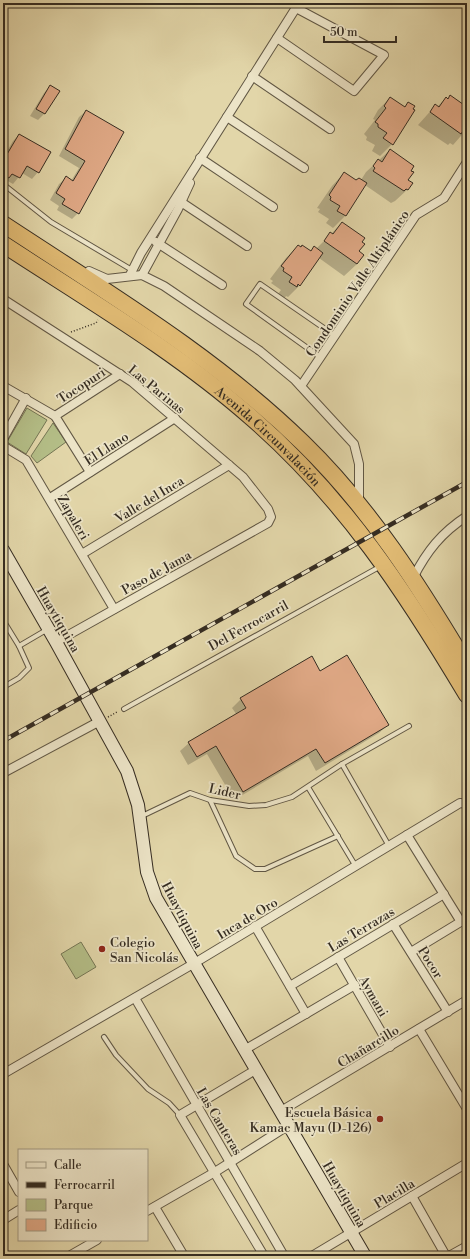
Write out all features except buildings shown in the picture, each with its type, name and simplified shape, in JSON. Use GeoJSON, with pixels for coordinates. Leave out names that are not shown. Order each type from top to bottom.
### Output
{"type":"FeatureCollection","features":[{"type":"Feature","properties":{"kind":"highway","name":"Avenida Circunvalación"},"geometry":{"type":"LineString","coordinates":[[3,224],[166,332],[237,384],[304,444],[360,505],[413,578],[467,666]]}},
{"type":"Feature","properties":{"kind":"highway","name":"Avenida Circunvalación"},"geometry":{"type":"LineString","coordinates":[[3,244],[170,354],[236,404],[306,469],[355,525],[384,564],[410,602],[467,695]]}},
{"type":"Feature","properties":{"kind":"street"},"geometry":{"type":"LineString","coordinates":[[142,275],[159,244],[178,200],[200,158],[252,76],[298,6],[384,55],[354,91],[277,38]]}},
{"type":"Feature","properties":{"kind":"street"},"geometry":{"type":"LineString","coordinates":[[252,76],[330,129]]}},
{"type":"Feature","properties":{"kind":"street"},"geometry":{"type":"LineString","coordinates":[[227,116],[304,168]]}},
{"type":"Feature","properties":{"kind":"street"},"geometry":{"type":"LineString","coordinates":[[200,158],[274,207]]}},
{"type":"Feature","properties":{"kind":"street","name":"Condominio Valle Altiplánico"},"geometry":{"type":"LineString","coordinates":[[301,386],[416,215],[444,198],[467,162]]}},
{"type":"Feature","properties":{"kind":"street"},"geometry":{"type":"LineString","coordinates":[[131,272],[150,238],[178,200]]}},
{"type":"Feature","properties":{"kind":"street"},"geometry":{"type":"LineString","coordinates":[[178,200],[247,246]]}},
{"type":"Feature","properties":{"kind":"street","name":"Avenida Circunvalación"},"geometry":{"type":"LineString","coordinates":[[23,237],[46,245],[75,264],[99,277],[118,278],[131,272],[142,275],[164,286],[260,351],[301,386],[354,444],[360,464],[360,505]]}},
{"type":"Feature","properties":{"kind":"street"},"geometry":{"type":"LineString","coordinates":[[150,238],[222,285]]}},
{"type":"Feature","properties":{"kind":"street","name":"Las Parinas"},"geometry":{"type":"LineString","coordinates":[[3,299],[132,382],[175,418],[243,477],[268,509],[270,517],[268,523]]}},
{"type":"Feature","properties":{"kind":"street","name":"Tocopuri"},"geometry":{"type":"LineString","coordinates":[[56,416],[120,374]]}},
{"type":"Feature","properties":{"kind":"street"},"geometry":{"type":"LineString","coordinates":[[3,386],[56,416],[90,472]]}},
{"type":"Feature","properties":{"kind":"street"},"geometry":{"type":"LineString","coordinates":[[3,439],[26,398]]}},
{"type":"Feature","properties":{"kind":"street","name":"El Llano"},"geometry":{"type":"LineString","coordinates":[[50,498],[175,418]]}},
{"type":"Feature","properties":{"kind":"street","name":"Zapaleri"},"geometry":{"type":"LineString","coordinates":[[3,446],[26,460],[50,498],[114,609]]}},
{"type":"Feature","properties":{"kind":"street","name":"Valle del Inca"},"geometry":{"type":"LineString","coordinates":[[82,554],[229,465]]}},
{"type":"Feature","properties":{"kind":"street"},"geometry":{"type":"LineString","coordinates":[[413,578],[424,557],[437,540],[467,516]]}},
{"type":"Feature","properties":{"kind":"street","name":"Paso de Jama"},"geometry":{"type":"LineString","coordinates":[[56,642],[268,523]]}},
{"type":"Feature","properties":{"kind":"street","name":"Huaytiquina"},"geometry":{"type":"LineString","coordinates":[[5,558],[49,629],[128,771],[136,794],[149,881],[156,898],[193,964],[246,1049],[364,1256]]}},
{"type":"Feature","properties":{"kind":"street"},"geometry":{"type":"LineString","coordinates":[[3,773],[100,722]]}},
{"type":"Feature","properties":{"kind":"street","name":"Inca de Oro"},"geometry":{"type":"LineString","coordinates":[[3,1074],[193,964],[355,865],[463,804]]}},
{"type":"Feature","properties":{"kind":"street"},"geometry":{"type":"LineString","coordinates":[[407,835],[444,894],[464,920],[411,952]]}},
{"type":"Feature","properties":{"kind":"street","name":"Las Terrazas"},"geometry":{"type":"LineString","coordinates":[[290,986],[444,894]]}},
{"type":"Feature","properties":{"kind":"street","name":"Pocor"},"geometry":{"type":"LineString","coordinates":[[393,924],[448,1012]]}},
{"type":"Feature","properties":{"kind":"street"},"geometry":{"type":"LineString","coordinates":[[255,926],[306,1014]]}},
{"type":"Feature","properties":{"kind":"street","name":"Aymani"},"geometry":{"type":"LineString","coordinates":[[338,957],[390,1047]]}},
{"type":"Feature","properties":{"kind":"street"},"geometry":{"type":"LineString","coordinates":[[246,1049],[354,985]]}},
{"type":"Feature","properties":{"kind":"street","name":"Las Canteras"},"geometry":{"type":"LineString","coordinates":[[135,998],[284,1256]]}},
{"type":"Feature","properties":{"kind":"street","name":"Chañarcillo"},"geometry":{"type":"LineString","coordinates":[[281,1111],[467,1000]]}},
{"type":"Feature","properties":{"kind":"street"},"geometry":{"type":"LineString","coordinates":[[420,1029],[467,1109]]}},
{"type":"Feature","properties":{"kind":"street"},"geometry":{"type":"LineString","coordinates":[[257,1069],[180,1115],[264,1256]]}},
{"type":"Feature","properties":{"kind":"street"},"geometry":{"type":"LineString","coordinates":[[148,1211],[215,1172],[229,1161],[289,1125]]}},
{"type":"Feature","properties":{"kind":"street","name":"Placilla"},"geometry":{"type":"LineString","coordinates":[[312,1256],[467,1163]]}},
{"type":"Feature","properties":{"kind":"street"},"geometry":{"type":"LineString","coordinates":[[3,1164],[18,1190]]}},
{"type":"Feature","properties":{"kind":"street"},"geometry":{"type":"LineString","coordinates":[[412,1196],[446,1256]]}},
{"type":"Feature","properties":{"kind":"street"},"geometry":{"type":"LineString","coordinates":[[155,1207],[184,1256]]}},
{"type":"Feature","properties":{"kind":"street"},"geometry":{"type":"LineString","coordinates":[[3,1220],[18,1211]]}},
{"type":"Feature","properties":{"kind":"street"},"geometry":{"type":"LineString","coordinates":[[70,1256],[95,1241]]}},
{"type":"Feature","properties":{"kind":"street"},"geometry":{"type":"LineString","coordinates":[[450,1256],[467,1246]]}},
{"type":"Feature","properties":{"kind":"lane"},"geometry":{"type":"LineString","coordinates":[[3,184],[51,222],[131,272]]}},
{"type":"Feature","properties":{"kind":"lane"},"geometry":{"type":"LineString","coordinates":[[320,357],[246,304],[260,284],[334,336]]}},
{"type":"Feature","properties":{"kind":"lane","name":"Del Ferrocarril"},"geometry":{"type":"LineString","coordinates":[[124,708],[384,564]]}},
{"type":"Feature","properties":{"kind":"lane"},"geometry":{"type":"LineString","coordinates":[[3,620],[19,646],[29,668],[20,678],[6,685],[3,679]]}},
{"type":"Feature","properties":{"kind":"lane"},"geometry":{"type":"LineString","coordinates":[[19,646],[49,629]]}},
{"type":"Feature","properties":{"kind":"lane","name":"Lider"},"geometry":{"type":"LineString","coordinates":[[140,817],[190,793],[210,800],[249,806],[266,805],[292,797],[342,764],[409,726]]}},
{"type":"Feature","properties":{"kind":"lane"},"geometry":{"type":"LineString","coordinates":[[342,764],[389,846]]}},
{"type":"Feature","properties":{"kind":"lane"},"geometry":{"type":"LineString","coordinates":[[308,787],[355,865]]}},
{"type":"Feature","properties":{"kind":"lane"},"geometry":{"type":"LineString","coordinates":[[210,800],[236,856],[256,869],[265,869],[338,836]]}},
{"type":"Feature","properties":{"kind":"lane"},"geometry":{"type":"LineString","coordinates":[[104,1037],[116,1055],[148,1089],[169,1103],[180,1115]]}},
{"type":"Feature","properties":{"kind":"path"},"geometry":{"type":"LineString","coordinates":[[100,722],[124,708]]}},
{"type":"Feature","properties":{"kind":"green space"},"geometry":{"type":"Polygon","coordinates":[[[27,408],[47,420],[26,454],[7,442],[27,408]]]}},
{"type":"Feature","properties":{"kind":"green space"},"geometry":{"type":"Polygon","coordinates":[[[53,423],[66,442],[37,463],[31,456],[53,423]]]}},
{"type":"Feature","properties":{"kind":"green space"},"geometry":{"type":"Polygon","coordinates":[[[81,942],[96,967],[76,979],[61,954],[81,942]]]}},
{"type":"Feature","properties":{"kind":"railway"},"geometry":{"type":"LineString","coordinates":[[3,741],[467,482]]}},
{"type":"Feature","properties":{"kind":"place","name":"Colegio San Nicolás"},"geometry":{"type":"Point","coordinates":[102,949]}},
{"type":"Feature","properties":{"kind":"place","name":"Escuela Básica Kamac Mayu (D-126)"},"geometry":{"type":"Point","coordinates":[380,1119]}}]}
